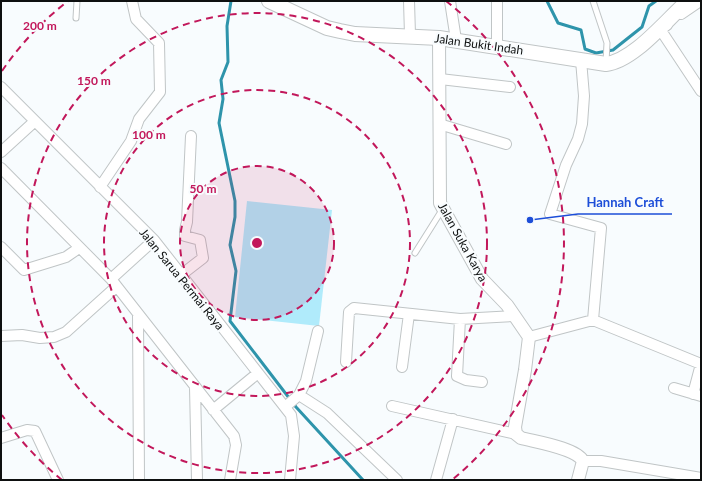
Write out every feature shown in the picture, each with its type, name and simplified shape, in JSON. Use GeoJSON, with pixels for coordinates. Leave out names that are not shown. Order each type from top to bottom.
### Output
{"type":"FeatureCollection","features":[{"type":"Feature","properties":{"kind":"main road","name":"Jalan Bukit Indah"},"geometry":{"type":"LineString","coordinates":[[272,1],[327,28],[355,34],[410,35],[439,38],[581,60],[606,60]]}},
{"type":"Feature","properties":{"kind":"main road"},"geometry":{"type":"LineString","coordinates":[[606,60],[622,58],[660,29],[679,6],[688,1]]}},
{"type":"Feature","properties":{"kind":"street"},"geometry":{"type":"LineString","coordinates":[[100,187],[131,141],[139,119],[160,92],[159,44],[136,19],[132,1]]}},
{"type":"Feature","properties":{"kind":"street"},"geometry":{"type":"LineString","coordinates":[[409,1],[410,35]]}},
{"type":"Feature","properties":{"kind":"street"},"geometry":{"type":"LineString","coordinates":[[450,1],[456,40]]}},
{"type":"Feature","properties":{"kind":"street"},"geometry":{"type":"LineString","coordinates":[[497,1],[498,46]]}},
{"type":"Feature","properties":{"kind":"street"},"geometry":{"type":"LineString","coordinates":[[700,1],[660,29],[701,91]]}},
{"type":"Feature","properties":{"kind":"street","name":"Jalan Suka Karya"},"geometry":{"type":"LineString","coordinates":[[439,38],[440,203],[482,279],[514,316],[529,337]]}},
{"type":"Feature","properties":{"kind":"street"},"geometry":{"type":"LineString","coordinates":[[581,60],[584,96],[582,124],[578,139],[566,165],[550,214],[601,228],[593,320]]}},
{"type":"Feature","properties":{"kind":"street"},"geometry":{"type":"LineString","coordinates":[[440,79],[510,87]]}},
{"type":"Feature","properties":{"kind":"street","name":"Jalan Sarua Permai Raya"},"geometry":{"type":"LineString","coordinates":[[1,87],[154,240],[258,373],[292,401],[291,415],[294,424],[290,480]]}},
{"type":"Feature","properties":{"kind":"street"},"geometry":{"type":"LineString","coordinates":[[1,152],[35,121]]}},
{"type":"Feature","properties":{"kind":"street"},"geometry":{"type":"LineString","coordinates":[[439,124],[506,144]]}},
{"type":"Feature","properties":{"kind":"street"},"geometry":{"type":"LineString","coordinates":[[181,275],[204,258],[200,240],[186,236],[184,233],[187,222],[191,136]]}},
{"type":"Feature","properties":{"kind":"street"},"geometry":{"type":"LineString","coordinates":[[1,168],[113,283],[236,441],[232,480]]}},
{"type":"Feature","properties":{"kind":"street"},"geometry":{"type":"LineString","coordinates":[[1,336],[22,335],[40,338],[54,337],[66,332],[154,240]]}},
{"type":"Feature","properties":{"kind":"street"},"geometry":{"type":"LineString","coordinates":[[1,247],[24,270],[66,257],[80,248]]}},
{"type":"Feature","properties":{"kind":"street"},"geometry":{"type":"LineString","coordinates":[[346,362],[349,312],[354,308],[460,319],[514,316]]}},
{"type":"Feature","properties":{"kind":"street"},"geometry":{"type":"LineString","coordinates":[[138,314],[139,480]]}},
{"type":"Feature","properties":{"kind":"street"},"geometry":{"type":"LineString","coordinates":[[402,367],[409,314]]}},
{"type":"Feature","properties":{"kind":"street"},"geometry":{"type":"LineString","coordinates":[[460,319],[457,376],[466,380],[482,382]]}},
{"type":"Feature","properties":{"kind":"street"},"geometry":{"type":"LineString","coordinates":[[516,434],[515,427],[529,337],[593,320],[701,364],[697,395],[674,388]]}},
{"type":"Feature","properties":{"kind":"street"},"geometry":{"type":"LineString","coordinates":[[318,331],[306,381],[292,401],[327,413],[397,480]]}},
{"type":"Feature","properties":{"kind":"street"},"geometry":{"type":"LineString","coordinates":[[213,410],[258,373]]}},
{"type":"Feature","properties":{"kind":"street"},"geometry":{"type":"LineString","coordinates":[[195,387],[197,480]]}},
{"type":"Feature","properties":{"kind":"street"},"geometry":{"type":"LineString","coordinates":[[392,406],[516,434],[521,438],[570,452],[583,461],[601,461],[701,478]]}},
{"type":"Feature","properties":{"kind":"street"},"geometry":{"type":"LineString","coordinates":[[436,480],[453,419]]}},
{"type":"Feature","properties":{"kind":"street"},"geometry":{"type":"LineString","coordinates":[[1,438],[27,430],[35,432],[58,480]]}},
{"type":"Feature","properties":{"kind":"street"},"geometry":{"type":"LineString","coordinates":[[578,480],[583,461]]}},
{"type":"Feature","properties":{"kind":"lane"},"geometry":{"type":"LineString","coordinates":[[76,18],[77,1]]}},
{"type":"Feature","properties":{"kind":"lane"},"geometry":{"type":"LineString","coordinates":[[593,1],[607,44],[606,60]]}},
{"type":"Feature","properties":{"kind":"lane"},"geometry":{"type":"LineString","coordinates":[[415,253],[443,209]]}},
{"type":"Feature","properties":{"kind":"shaded area"},"geometry":{"type":"Polygon","coordinates":[[[247,201],[332,210],[319,326],[235,317],[247,201]]]}},
{"type":"Feature","properties":{"kind":"waterway"},"geometry":{"type":"LineString","coordinates":[[231,1],[227,26],[228,62],[221,80],[223,99],[219,123],[235,201],[235,217],[230,245],[236,271],[230,321],[296,407],[363,480]]}},
{"type":"Feature","properties":{"kind":"waterway"},"geometry":{"type":"LineString","coordinates":[[547,1],[558,23],[581,30],[585,49],[596,53],[613,50],[642,27],[649,6],[656,1]]}},
{"type":"Feature","properties":{"kind":"place","name":"Hannah Craft"},"geometry":{"type":"Point","coordinates":[530,220]}}]}
